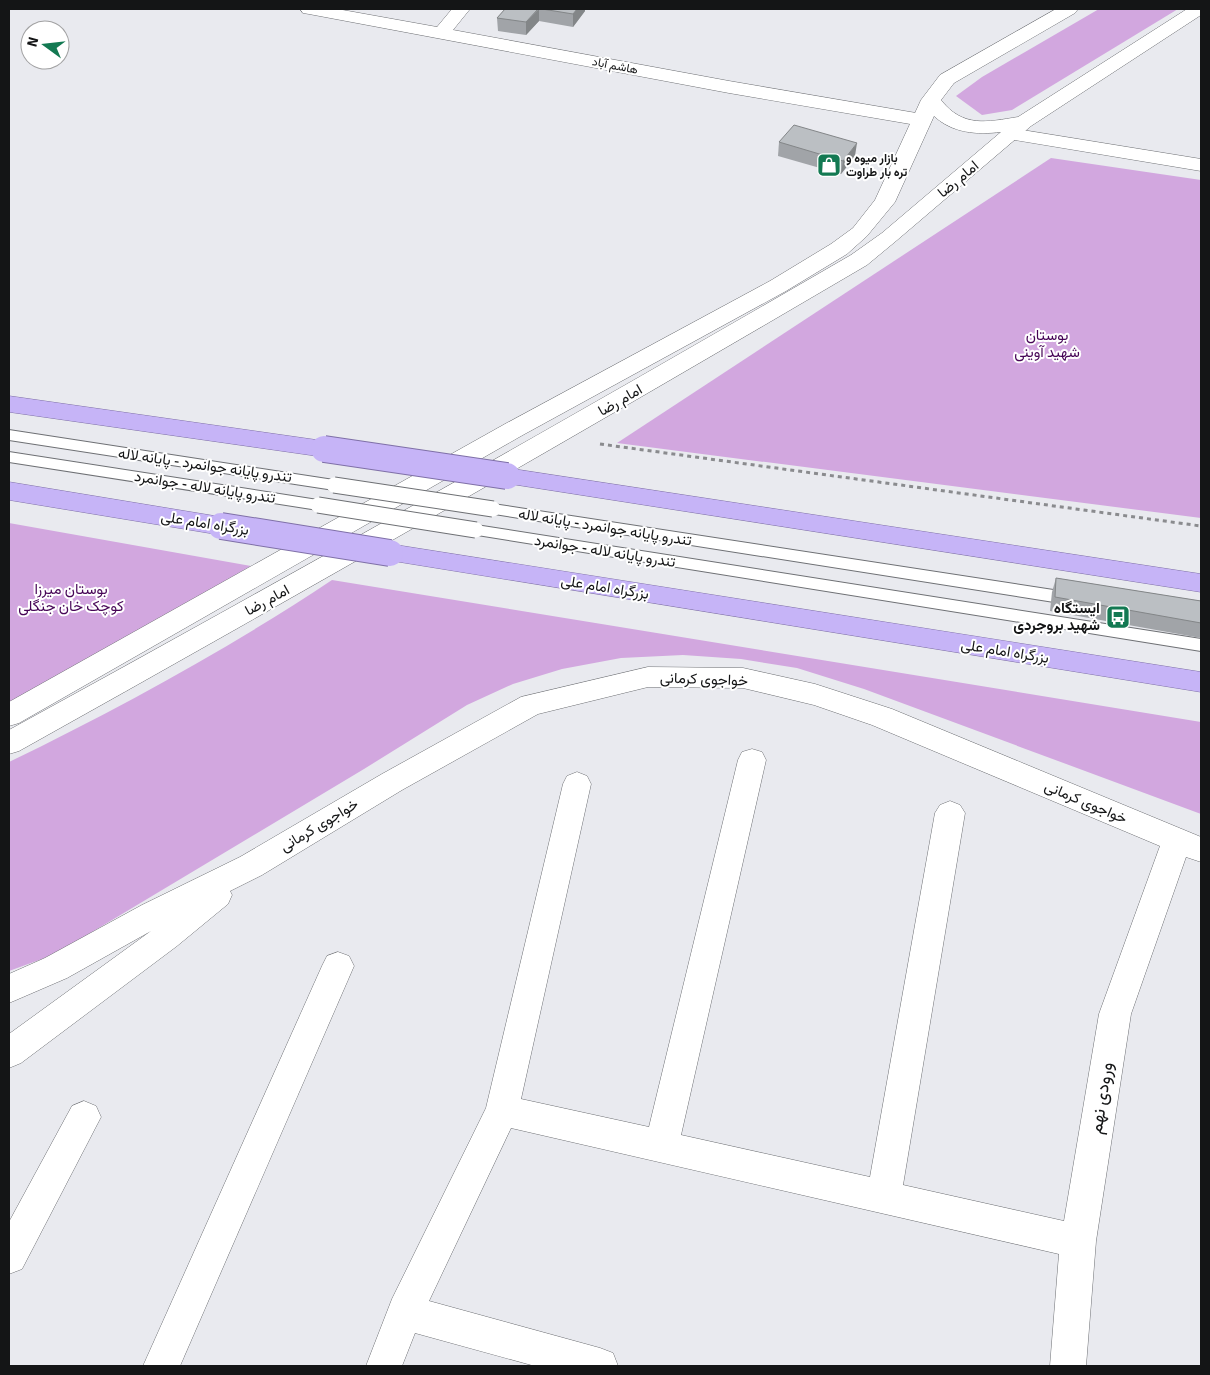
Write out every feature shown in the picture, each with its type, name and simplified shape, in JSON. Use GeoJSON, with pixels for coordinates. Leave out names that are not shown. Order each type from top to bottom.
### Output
{"type":"FeatureCollection","features":[{"type":"Feature","properties":{"kind":"highway"},"geometry":{"type":"LineString","coordinates":[[9,404],[507,476],[1201,583]]}},
{"type":"Feature","properties":{"kind":"highway","name":"بزرگراه امام علی"},"geometry":{"type":"LineString","coordinates":[[9,491],[1201,682]]}},
{"type":"Feature","properties":{"kind":"street","name":"هاشم آباد"},"geometry":{"type":"LineString","coordinates":[[309,9],[739,89],[927,110]]}},
{"type":"Feature","properties":{"kind":"street"},"geometry":{"type":"LineString","coordinates":[[441,34],[461,9]]}},
{"type":"Feature","properties":{"kind":"street","name":"امام رضا"},"geometry":{"type":"LineString","coordinates":[[9,715],[402,492],[778,286],[839,249],[860,232],[885,202],[927,110],[947,78],[1068,9]]}},
{"type":"Feature","properties":{"kind":"street","name":"امام رضا"},"geometry":{"type":"LineString","coordinates":[[9,743],[554,438],[859,260],[1017,128],[1199,9]]}},
{"type":"Feature","properties":{"kind":"street"},"geometry":{"type":"LineString","coordinates":[[927,110],[944,116],[959,125],[979,128],[1017,128],[1201,165]]}},
{"type":"Feature","properties":{"kind":"street","name":"خواجوی کرمانی"},"geometry":{"type":"LineString","coordinates":[[250,866],[392,782],[530,706],[648,677],[743,678],[815,695],[882,717],[1189,845]]}},
{"type":"Feature","properties":{"kind":"street"},"geometry":{"type":"LineString","coordinates":[[661,1146],[752,760]]}},
{"type":"Feature","properties":{"kind":"street"},"geometry":{"type":"LineString","coordinates":[[384,1366],[405,1312],[502,1110],[577,784]]}},
{"type":"Feature","properties":{"kind":"street"},"geometry":{"type":"LineString","coordinates":[[884,1197],[950,813]]}},
{"type":"Feature","properties":{"kind":"street","name":"ورودی نهم"},"geometry":{"type":"LineString","coordinates":[[1068,1366],[1078,1241],[1115,1014],[1189,845]]}},
{"type":"Feature","properties":{"kind":"street"},"geometry":{"type":"LineString","coordinates":[[9,989],[56,968],[153,914],[250,866]]}},
{"type":"Feature","properties":{"kind":"street"},"geometry":{"type":"LineString","coordinates":[[9,1052],[166,937],[250,866]]}},
{"type":"Feature","properties":{"kind":"street"},"geometry":{"type":"LineString","coordinates":[[161,1366],[338,966]]}},
{"type":"Feature","properties":{"kind":"street"},"geometry":{"type":"LineString","coordinates":[[502,1110],[1078,1241]]}},
{"type":"Feature","properties":{"kind":"street"},"geometry":{"type":"LineString","coordinates":[[9,1256],[84,1117]]}},
{"type":"Feature","properties":{"kind":"street"},"geometry":{"type":"LineString","coordinates":[[405,1312],[600,1366]]}},
{"type":"Feature","properties":{"kind":"lane","name":"تندرو پایانه جوانمرد - پایانه لاله"},"geometry":{"type":"LineString","coordinates":[[9,435],[1084,600]]}},
{"type":"Feature","properties":{"kind":"lane","name":"تندرو پایانه لاله - جوانمرد"},"geometry":{"type":"LineString","coordinates":[[9,457],[1201,645]]}},
{"type":"Feature","properties":{"kind":"path"},"geometry":{"type":"LineString","coordinates":[[554,438],[1201,526]]}},
{"type":"Feature","properties":{"kind":"green space"},"geometry":{"type":"Polygon","coordinates":[[[1099,9],[1178,9],[1012,110],[982,115],[956,96],[982,77],[1099,9]]]}},
{"type":"Feature","properties":{"kind":"green space","name":"بوستان شهید آوینی"},"geometry":{"type":"Polygon","coordinates":[[[1051,158],[1201,180],[1201,518],[617,443],[1051,158]]]}},
{"type":"Feature","properties":{"kind":"green space","name":"بوستان میرزا کوچک خان جنگلی"},"geometry":{"type":"Polygon","coordinates":[[[9,523],[251,566],[9,706],[9,523]]]}},
{"type":"Feature","properties":{"kind":"green space"},"geometry":{"type":"Polygon","coordinates":[[[332,580],[1201,722],[1201,814],[864,689],[797,668],[741,659],[683,655],[621,658],[562,669],[513,684],[467,705],[62,950],[9,971],[9,762],[174,676],[254,630],[332,580]]]}},
{"type":"Feature","properties":{"kind":"building"},"geometry":{"type":"Polygon","coordinates":[[[505,9],[538,9],[526,22],[497,18],[505,9]]]}},
{"type":"Feature","properties":{"kind":"building"},"geometry":{"type":"Polygon","coordinates":[[[542,9],[577,9],[573,14],[542,9]]]}},
{"type":"Feature","properties":{"kind":"building"},"geometry":{"type":"Polygon","coordinates":[[[794,125],[857,143],[843,161],[779,142],[794,125]]]}},
{"type":"Feature","properties":{"kind":"building"},"geometry":{"type":"Polygon","coordinates":[[[1056,578],[1201,601],[1201,623],[1055,597],[1056,578]]]}},
{"type":"Feature","properties":{"kind":"place","name":"بازار میوه و تره‌ بار طراوت"},"geometry":{"type":"Point","coordinates":[829,165]}},
{"type":"Feature","properties":{"kind":"place","name":"ایستگاه شهید بروجردی"},"geometry":{"type":"Point","coordinates":[1118,617]}}]}
